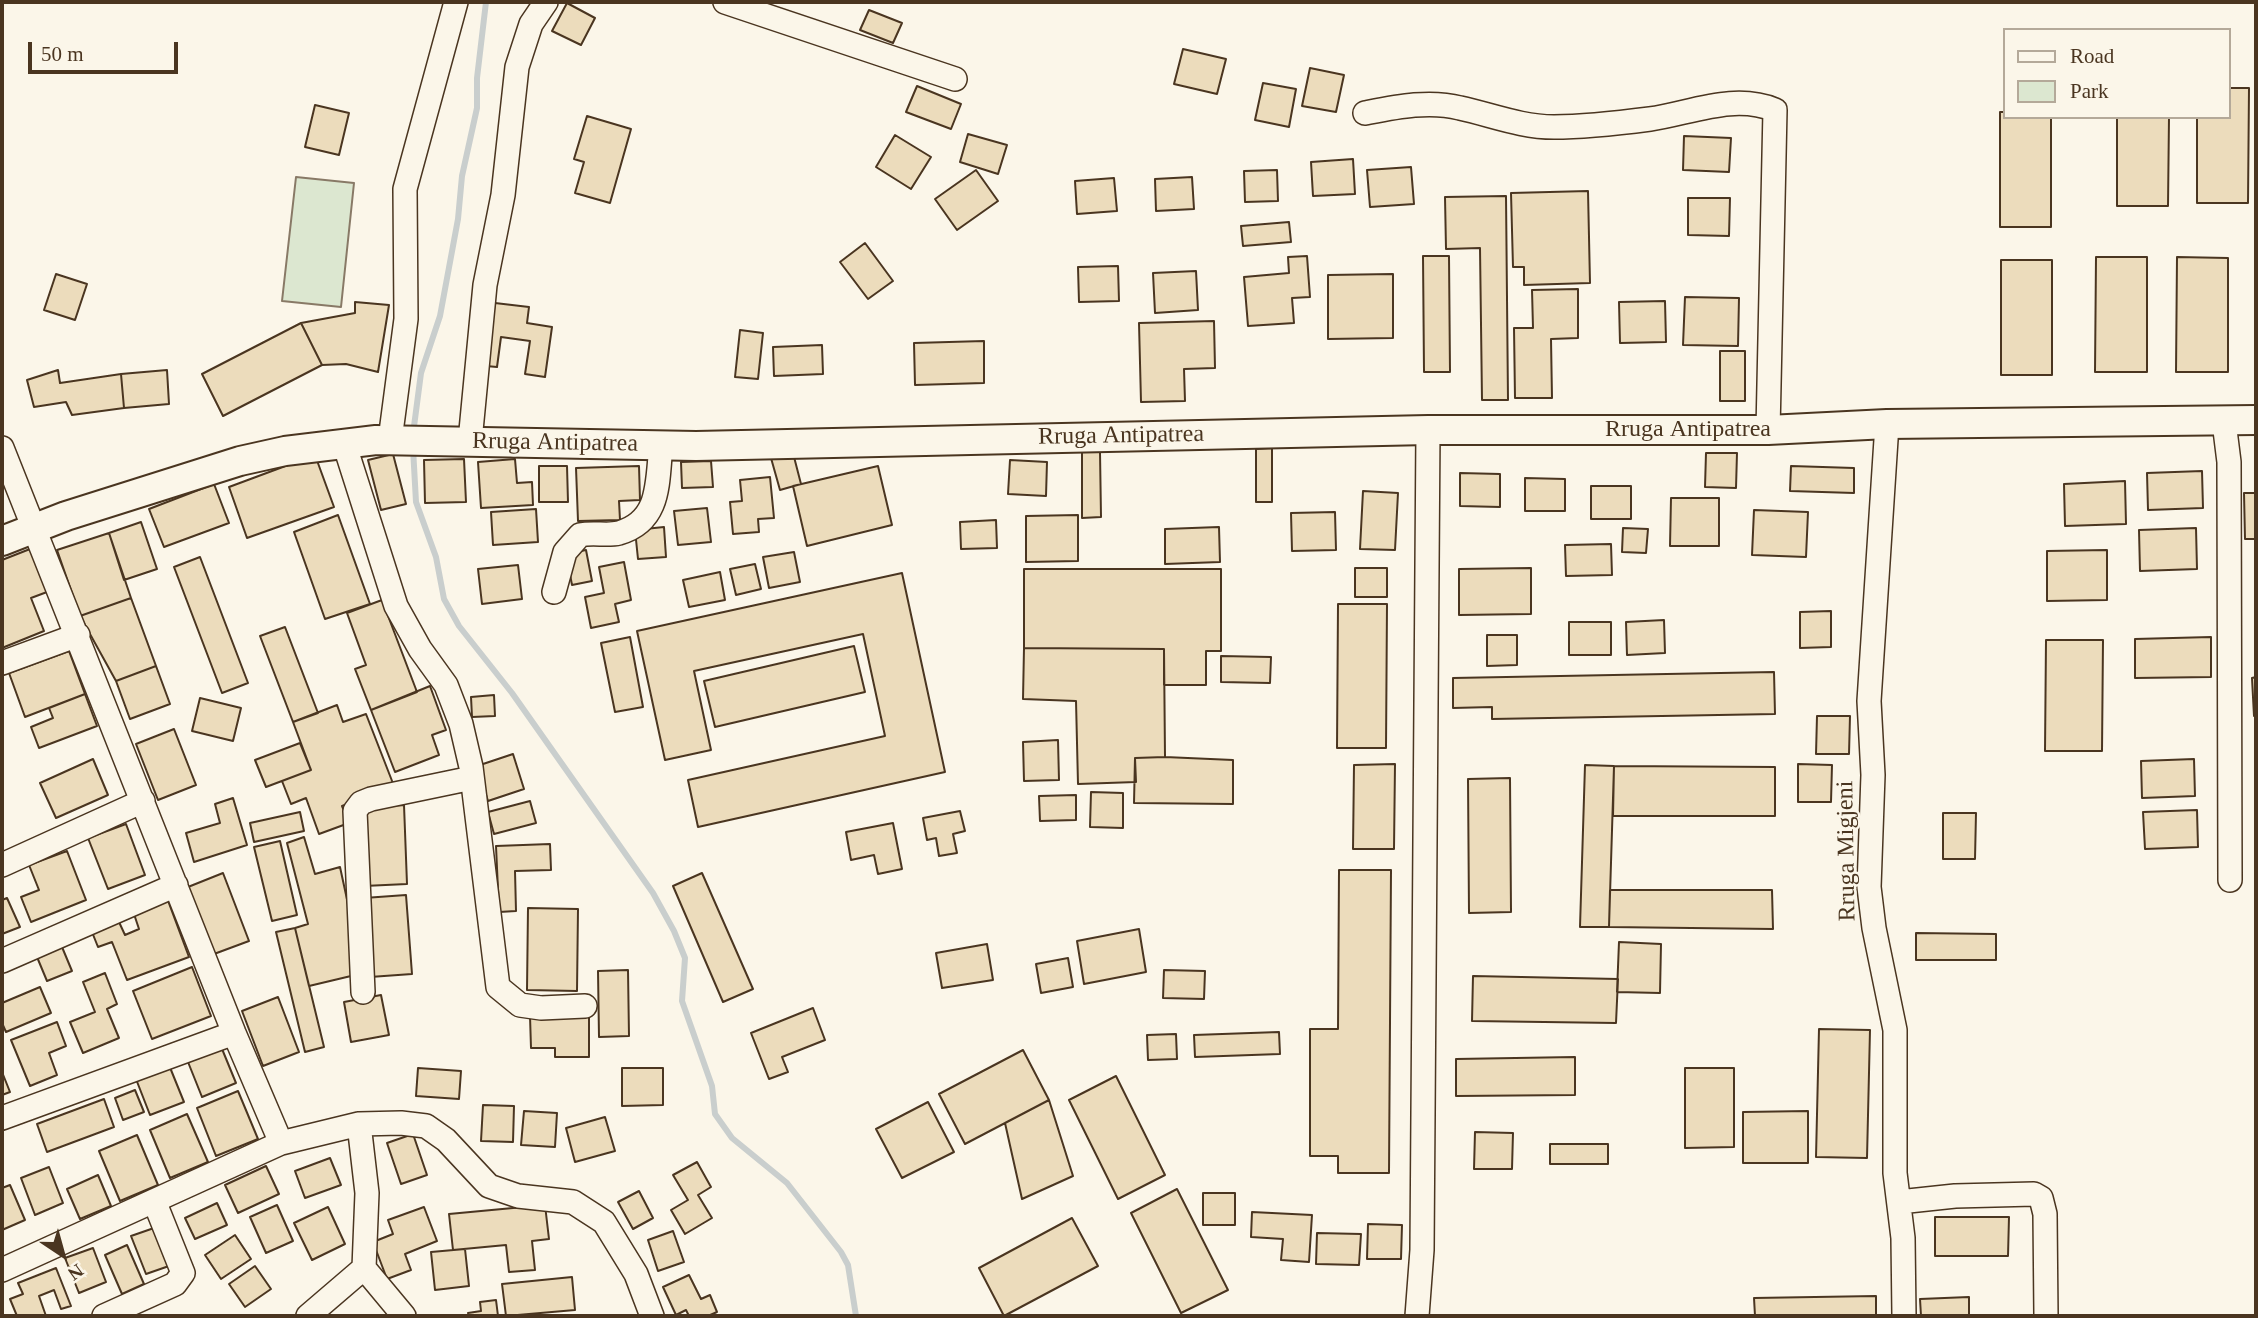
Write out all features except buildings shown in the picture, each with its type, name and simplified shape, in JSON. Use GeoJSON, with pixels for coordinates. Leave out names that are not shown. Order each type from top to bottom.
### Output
{"type":"FeatureCollection","features":[{"type":"Feature","properties":{"kind":"main road","name":"Rruga Antipatrea"},"geometry":{"type":"LineString","coordinates":[[2,541],[182,477],[240,461],[344,443],[407,440],[661,445],[1428,430],[1768,430],[1887,424],[2256,420]]}},
{"type":"Feature","properties":{"kind":"street"},"geometry":{"type":"LineString","coordinates":[[407,440],[405,189],[456,2]]}},
{"type":"Feature","properties":{"kind":"street"},"geometry":{"type":"LineString","coordinates":[[470,441],[485,285],[503,195],[517,66],[531,24],[546,2]]}},
{"type":"Feature","properties":{"kind":"street"},"geometry":{"type":"LineString","coordinates":[[725,2],[955,79]]}},
{"type":"Feature","properties":{"kind":"street"},"geometry":{"type":"LineString","coordinates":[[1365,113],[1412,104],[1458,107],[1504,122],[1553,127],[1650,119],[1737,102],[1756,102],[1775,110],[1768,430]]}},
{"type":"Feature","properties":{"kind":"street"},"geometry":{"type":"LineString","coordinates":[[2224,422],[2230,462],[2230,880]]}},
{"type":"Feature","properties":{"kind":"street","name":"Rruga Migjeni"},"geometry":{"type":"LineString","coordinates":[[1887,424],[1870,701],[1873,775],[1869,887],[1895,1030],[1895,1173],[1903,1238],[1904,1316]]}},
{"type":"Feature","properties":{"kind":"street"},"geometry":{"type":"LineString","coordinates":[[1417,1316],[1422,1250],[1428,430]]}},
{"type":"Feature","properties":{"kind":"street"},"geometry":{"type":"LineString","coordinates":[[344,443],[396,606],[420,649],[446,685],[461,724],[472,778],[498,987],[520,1005],[541,1008],[585,1006]]}},
{"type":"Feature","properties":{"kind":"street"},"geometry":{"type":"LineString","coordinates":[[554,592],[565,552],[580,535],[618,534],[643,521],[650,513],[655,504],[661,445]]}},
{"type":"Feature","properties":{"kind":"street"},"geometry":{"type":"LineString","coordinates":[[2,448],[36,528],[234,1033],[281,1143]]}},
{"type":"Feature","properties":{"kind":"street"},"geometry":{"type":"LineString","coordinates":[[2,663],[78,635]]}},
{"type":"Feature","properties":{"kind":"street"},"geometry":{"type":"LineString","coordinates":[[363,992],[355,811],[361,803],[371,799],[472,778]]}},
{"type":"Feature","properties":{"kind":"street"},"geometry":{"type":"LineString","coordinates":[[2,865],[143,801]]}},
{"type":"Feature","properties":{"kind":"street"},"geometry":{"type":"LineString","coordinates":[[2,961],[176,885]]}},
{"type":"Feature","properties":{"kind":"street"},"geometry":{"type":"LineString","coordinates":[[2,1118],[234,1033]]}},
{"type":"Feature","properties":{"kind":"street"},"geometry":{"type":"LineString","coordinates":[[2,1270],[155,1203],[281,1143],[359,1125],[401,1123],[426,1126],[446,1140],[489,1186],[518,1196],[573,1202],[604,1222],[636,1274],[652,1316]]}},
{"type":"Feature","properties":{"kind":"street"},"geometry":{"type":"LineString","coordinates":[[359,1125],[367,1193],[364,1268],[404,1316]]}},
{"type":"Feature","properties":{"kind":"street"},"geometry":{"type":"LineString","coordinates":[[1899,1202],[1955,1196],[2034,1195],[2041,1198],[2045,1214],[2046,1316]]}},
{"type":"Feature","properties":{"kind":"street"},"geometry":{"type":"LineString","coordinates":[[104,1316],[176,1284],[183,1273],[155,1203]]}},
{"type":"Feature","properties":{"kind":"street"},"geometry":{"type":"LineString","coordinates":[[308,1316],[364,1268]]}},
{"type":"Feature","properties":{"kind":"green space"},"geometry":{"type":"Polygon","coordinates":[[[296,177],[354,183],[341,307],[282,301],[296,177]]]}},
{"type":"Feature","properties":{"kind":"waterway"},"geometry":{"type":"LineString","coordinates":[[413,434],[421,373],[440,316],[458,219],[462,176],[477,108],[477,78],[486,2]]}},
{"type":"Feature","properties":{"kind":"waterway"},"geometry":{"type":"LineString","coordinates":[[413,448],[416,502],[436,557],[444,599],[459,626],[512,693],[653,893],[685,958],[682,1001],[712,1086],[715,1114],[732,1138],[787,1183],[841,1252],[848,1265],[856,1316]]}}]}
